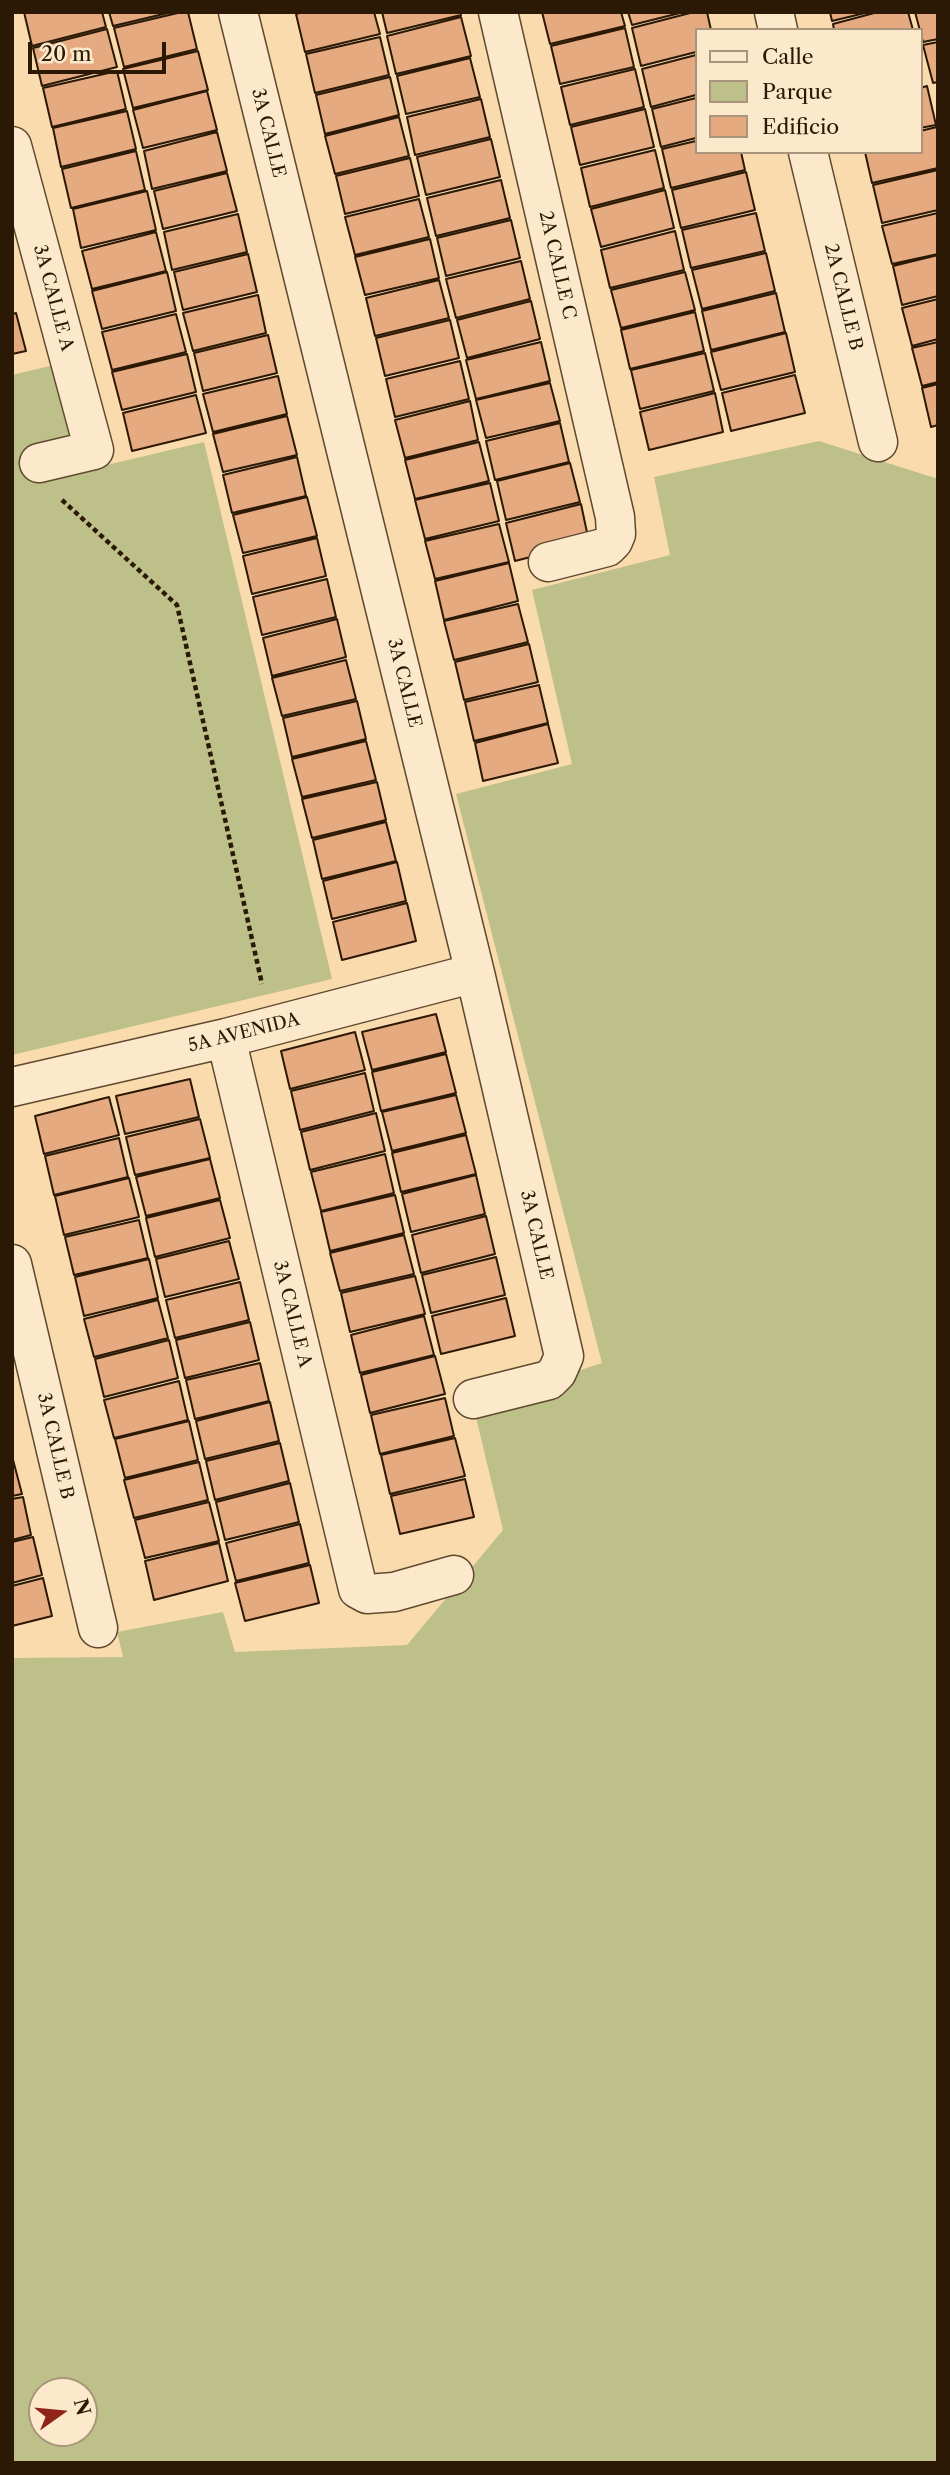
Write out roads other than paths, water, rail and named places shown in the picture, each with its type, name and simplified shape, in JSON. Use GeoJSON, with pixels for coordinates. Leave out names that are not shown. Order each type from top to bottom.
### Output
{"type":"FeatureCollection","features":[{"type":"Feature","properties":{"kind":"street","name":"3A CALLE"},"geometry":{"type":"LineString","coordinates":[[238,12],[475,973],[564,1356],[557,1372],[549,1380],[473,1399]]}},
{"type":"Feature","properties":{"kind":"street","name":"2A CALLE C"},"geometry":{"type":"LineString","coordinates":[[498,12],[615,517],[616,534],[607,547],[548,562]]}},
{"type":"Feature","properties":{"kind":"street","name":"3A CALLE A"},"geometry":{"type":"LineString","coordinates":[[12,146],[94,450],[46,478]]}},
{"type":"Feature","properties":{"kind":"street","name":"2A CALLE B"},"geometry":{"type":"LineString","coordinates":[[808,154],[878,442]]}},
{"type":"Feature","properties":{"kind":"street","name":"5A AVENIDA"},"geometry":{"type":"LineString","coordinates":[[12,1087],[226,1038],[475,973]]}},
{"type":"Feature","properties":{"kind":"street","name":"3A CALLE A"},"geometry":{"type":"LineString","coordinates":[[226,1038],[358,1589],[367,1594],[394,1592],[454,1575]]}},
{"type":"Feature","properties":{"kind":"street","name":"3A CALLE B"},"geometry":{"type":"LineString","coordinates":[[12,1264],[98,1628]]}}]}
